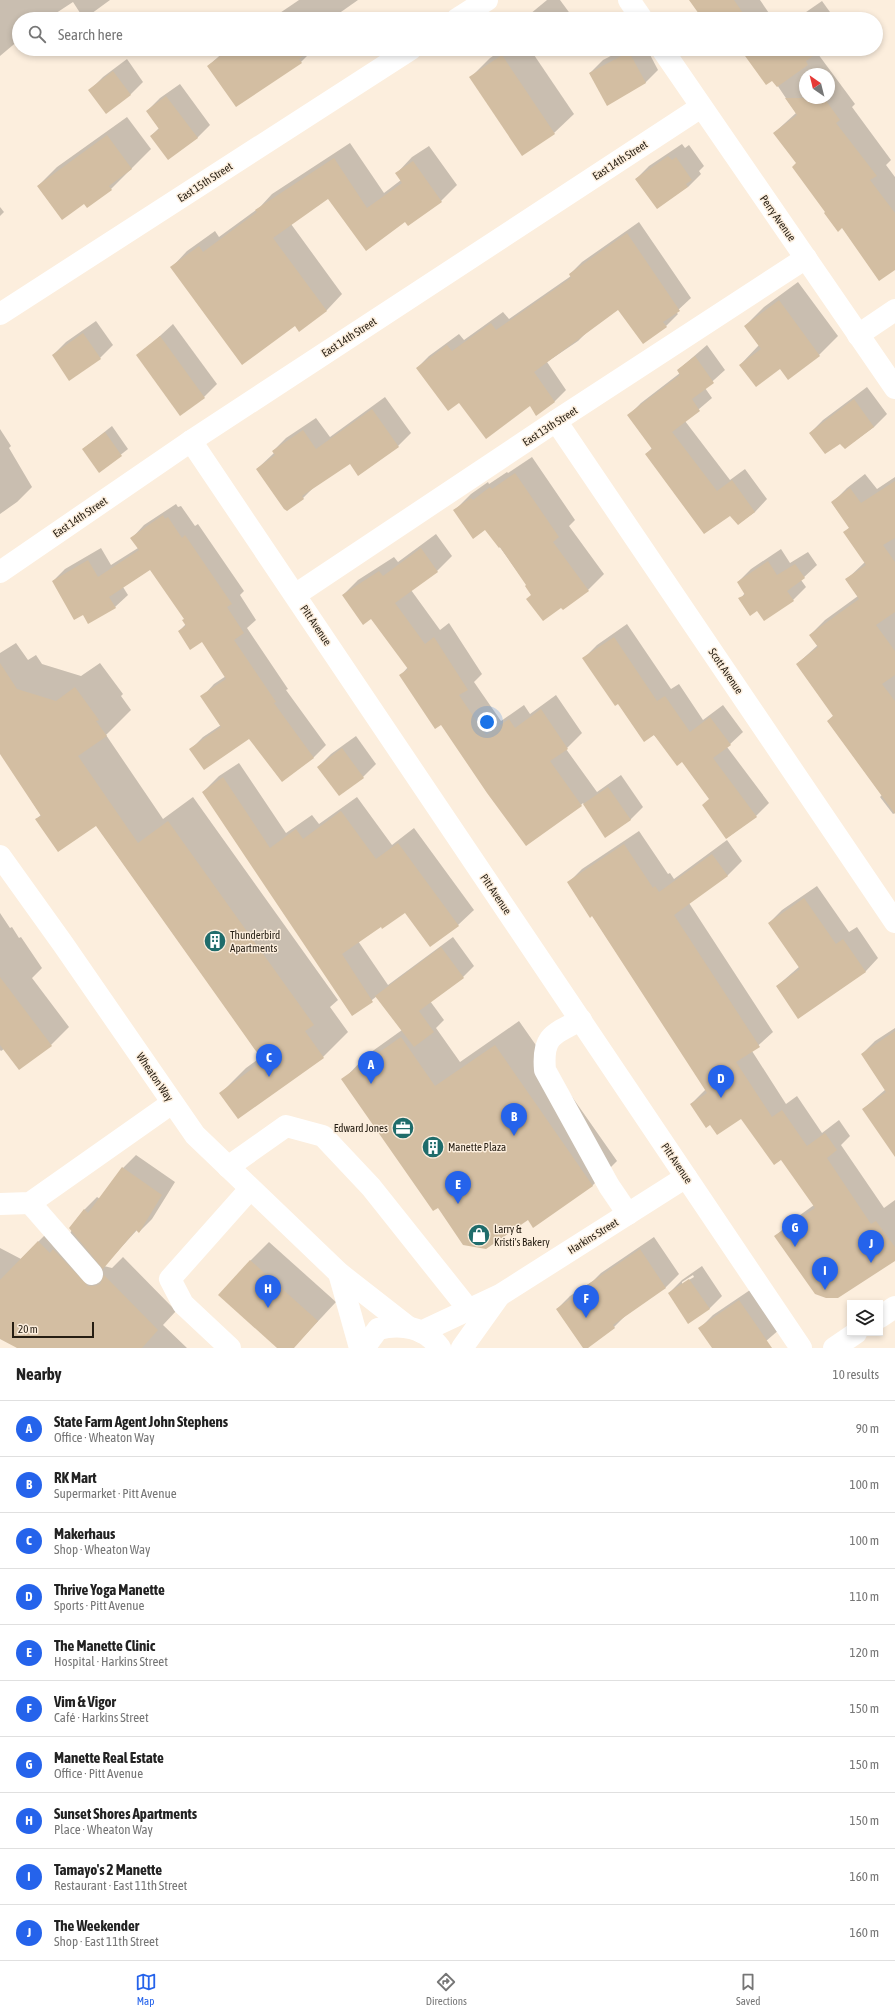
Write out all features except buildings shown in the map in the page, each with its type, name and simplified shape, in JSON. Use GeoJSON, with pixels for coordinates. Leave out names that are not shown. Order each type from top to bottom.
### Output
{"type":"FeatureCollection","features":[{"type":"Feature","properties":{"kind":"street"},"geometry":{"type":"LineString","coordinates":[[468,12],[487,0]]}},
{"type":"Feature","properties":{"kind":"street"},"geometry":{"type":"LineString","coordinates":[[629,0],[637,12]]}},
{"type":"Feature","properties":{"kind":"street","name":"East 15th Street"},"geometry":{"type":"LineString","coordinates":[[0,314],[400,56]]}},
{"type":"Feature","properties":{"kind":"street","name":"Perry Avenue"},"geometry":{"type":"LineString","coordinates":[[667,56],[895,388]]}},
{"type":"Feature","properties":{"kind":"street","name":"East 14th Street"},"geometry":{"type":"LineString","coordinates":[[0,572],[191,441],[701,107]]}},
{"type":"Feature","properties":{"kind":"street","name":"East 13th Street"},"geometry":{"type":"LineString","coordinates":[[296,595],[556,421],[806,258]]}},
{"type":"Feature","properties":{"kind":"street"},"geometry":{"type":"LineString","coordinates":[[858,335],[895,310]]}},
{"type":"Feature","properties":{"kind":"street","name":"Scott Avenue"},"geometry":{"type":"LineString","coordinates":[[556,421],[895,922]]}},
{"type":"Feature","properties":{"kind":"street","name":"Pitt Avenue"},"geometry":{"type":"LineString","coordinates":[[191,441],[801,1348]]}},
{"type":"Feature","properties":{"kind":"street","name":"Wheaton Way"},"geometry":{"type":"LineString","coordinates":[[0,856],[64,944],[195,1135],[339,1273],[415,1329],[430,1337],[440,1348]]}},
{"type":"Feature","properties":{"kind":"street"},"geometry":{"type":"LineString","coordinates":[[580,1020],[558,1031],[549,1039],[543,1052],[545,1070],[609,1186],[628,1214]]}},
{"type":"Feature","properties":{"kind":"street"},"geometry":{"type":"LineString","coordinates":[[0,1204],[30,1203],[172,1103]]}},
{"type":"Feature","properties":{"kind":"street"},"geometry":{"type":"LineString","coordinates":[[228,1167],[286,1126],[323,1136],[371,1187],[469,1310]]}},
{"type":"Feature","properties":{"kind":"street","name":"Harkins Street"},"geometry":{"type":"LineString","coordinates":[[415,1329],[469,1310],[500,1295],[686,1177]]}},
{"type":"Feature","properties":{"kind":"street"},"geometry":{"type":"LineString","coordinates":[[230,1348],[183,1304],[170,1279],[250,1189]]}},
{"type":"Feature","properties":{"kind":"street"},"geometry":{"type":"LineString","coordinates":[[30,1203],[92,1274]]}},
{"type":"Feature","properties":{"kind":"street"},"geometry":{"type":"LineString","coordinates":[[339,1273],[360,1348]]}},
{"type":"Feature","properties":{"kind":"street","name":"Harkins Street"},"geometry":{"type":"LineString","coordinates":[[462,1348],[500,1295]]}},
{"type":"Feature","properties":{"kind":"street"},"geometry":{"type":"LineString","coordinates":[[883,1315],[895,1307]]}},
{"type":"Feature","properties":{"kind":"street"},"geometry":{"type":"LineString","coordinates":[[364,1348],[378,1329],[398,1326],[415,1329]]}},
{"type":"Feature","properties":{"kind":"street"},"geometry":{"type":"LineString","coordinates":[[834,1348],[852,1336]]}},
{"type":"Feature","properties":{"kind":"place","name":"Thunderbird Apartments"},"geometry":{"type":"Point","coordinates":[215,941]}},
{"type":"Feature","properties":{"kind":"place","name":"Makerhaus"},"geometry":{"type":"Point","coordinates":[269,1077]}},
{"type":"Feature","properties":{"kind":"place","name":"State Farm Agent John Stephens"},"geometry":{"type":"Point","coordinates":[371,1084]}},
{"type":"Feature","properties":{"kind":"place","name":"Thrive Yoga Manette"},"geometry":{"type":"Point","coordinates":[721,1098]}},
{"type":"Feature","properties":{"kind":"place","name":"Edward Jones"},"geometry":{"type":"Point","coordinates":[403,1128]}},
{"type":"Feature","properties":{"kind":"place","name":"RK Mart"},"geometry":{"type":"Point","coordinates":[514,1136]}},
{"type":"Feature","properties":{"kind":"place","name":"Manette Plaza"},"geometry":{"type":"Point","coordinates":[433,1147]}},
{"type":"Feature","properties":{"kind":"place","name":"The Manette Clinic"},"geometry":{"type":"Point","coordinates":[458,1204]}},
{"type":"Feature","properties":{"kind":"place","name":"Larry & Kristi's Bakery"},"geometry":{"type":"Point","coordinates":[479,1235]}},
{"type":"Feature","properties":{"kind":"place","name":"Manette Real Estate"},"geometry":{"type":"Point","coordinates":[795,1247]}},
{"type":"Feature","properties":{"kind":"place","name":"The Weekender"},"geometry":{"type":"Point","coordinates":[871,1263]}},
{"type":"Feature","properties":{"kind":"place","name":"Tamayo's 2 Manette"},"geometry":{"type":"Point","coordinates":[825,1290]}},
{"type":"Feature","properties":{"kind":"place","name":"Sunset Shores Apartments"},"geometry":{"type":"Point","coordinates":[268,1308]}},
{"type":"Feature","properties":{"kind":"place","name":"Vim & Vigor"},"geometry":{"type":"Point","coordinates":[586,1318]}}]}
